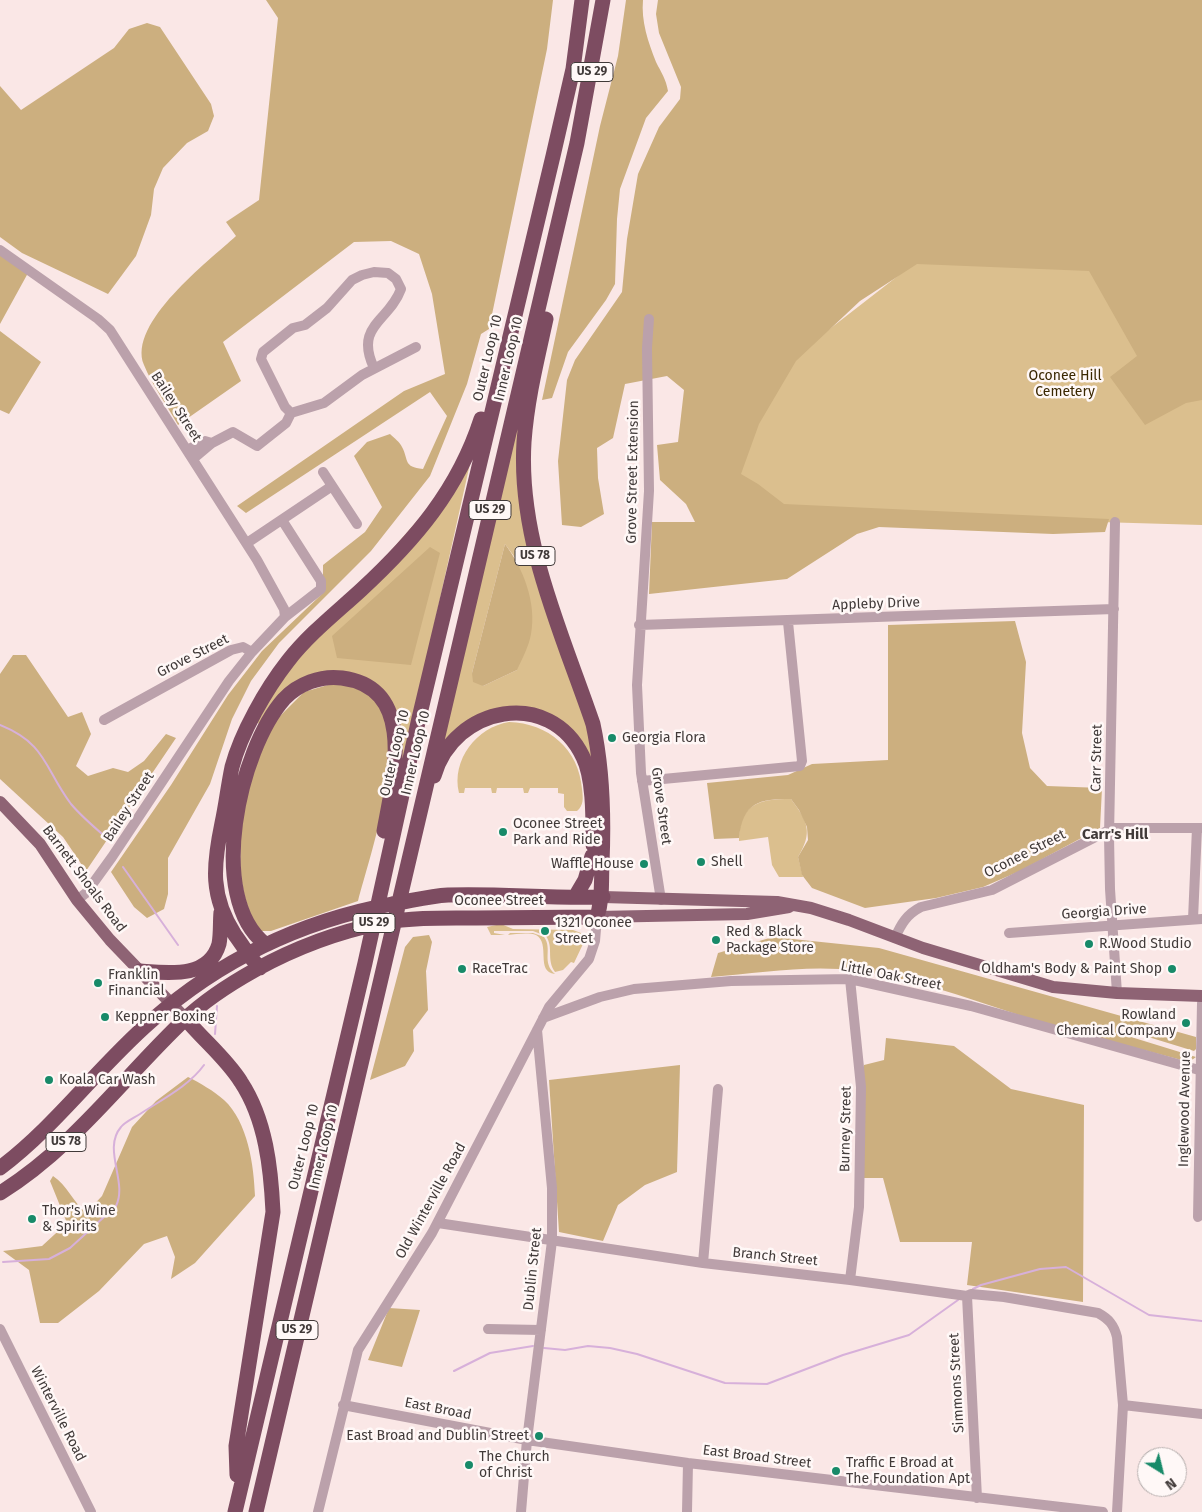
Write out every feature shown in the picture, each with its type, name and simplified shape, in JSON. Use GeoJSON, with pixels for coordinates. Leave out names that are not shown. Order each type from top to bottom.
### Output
{"type":"FeatureCollection","features":[{"type":"Feature","properties":{"kind":"highway","name":"Outer Loop 10"},"geometry":{"type":"LineString","coordinates":[[235,1512],[237,1496],[365,963],[573,69],[582,0]]}},
{"type":"Feature","properties":{"kind":"highway","name":"Inner Loop 10"},"geometry":{"type":"LineString","coordinates":[[256,1512],[419,811],[562,209],[587,99],[603,0]]}},
{"type":"Feature","properties":{"kind":"highway","name":"US 78"},"geometry":{"type":"LineString","coordinates":[[562,209],[562,245],[526,414],[524,486],[527,517],[536,559],[593,724],[598,749],[604,816],[597,917]]}},
{"type":"Feature","properties":{"kind":"highway"},"geometry":{"type":"LineString","coordinates":[[144,975],[177,974],[200,967],[210,959],[219,943],[221,910],[214,869],[216,852],[232,767],[245,734],[273,683],[303,644],[388,564],[433,514],[464,466],[493,386],[501,372]]}},
{"type":"Feature","properties":{"kind":"highway"},"geometry":{"type":"LineString","coordinates":[[266,944],[253,934],[246,921],[235,878],[234,839],[239,804],[249,760],[260,736],[284,699],[317,678],[332,676],[348,679],[368,688],[382,700],[391,715],[396,761],[378,862],[383,884]]}},
{"type":"Feature","properties":{"kind":"highway"},"geometry":{"type":"LineString","coordinates":[[419,811],[429,794],[437,767],[449,746],[466,729],[481,719],[496,715],[528,714],[556,726],[567,735],[583,757],[588,769],[593,829],[592,856],[597,897]]}},
{"type":"Feature","properties":{"kind":"highway"},"geometry":{"type":"LineString","coordinates":[[575,897],[585,880],[592,856]]}},
{"type":"Feature","properties":{"kind":"highway","name":"Oconee Street"},"geometry":{"type":"LineString","coordinates":[[216,971],[266,944],[345,913],[438,896],[504,894],[597,897]]}},
{"type":"Feature","properties":{"kind":"highway"},"geometry":{"type":"LineString","coordinates":[[221,910],[228,926],[246,954],[260,968]]}},
{"type":"Feature","properties":{"kind":"highway","name":"Oconee Street"},"geometry":{"type":"LineString","coordinates":[[185,1018],[222,990],[260,968],[298,948],[338,933],[383,923],[445,918],[597,917]]}},
{"type":"Feature","properties":{"kind":"highway"},"geometry":{"type":"LineString","coordinates":[[144,975],[171,980],[216,971],[229,948],[228,926]]}},
{"type":"Feature","properties":{"kind":"highway","name":"US 78"},"geometry":{"type":"LineString","coordinates":[[0,1168],[26,1147],[123,1047],[172,1003],[216,971]]}},
{"type":"Feature","properties":{"kind":"highway"},"geometry":{"type":"LineString","coordinates":[[185,1018],[242,1083],[256,1113],[267,1150],[271,1176],[273,1212],[236,1446],[237,1496]]}},
{"type":"Feature","properties":{"kind":"highway","name":"US 78"},"geometry":{"type":"LineString","coordinates":[[0,1193],[42,1164],[62,1147],[185,1018]]}},
{"type":"Feature","properties":{"kind":"main road","name":"Barnett Shoals Road"},"geometry":{"type":"LineString","coordinates":[[0,802],[45,850],[77,900],[110,940],[185,1018]]}},
{"type":"Feature","properties":{"kind":"main road","name":"Oconee Street"},"geometry":{"type":"LineString","coordinates":[[597,897],[777,902],[791,906],[811,908],[895,938]]}},
{"type":"Feature","properties":{"kind":"main road","name":"Oconee Street"},"geometry":{"type":"LineString","coordinates":[[597,917],[747,914],[791,906]]}},
{"type":"Feature","properties":{"kind":"main road"},"geometry":{"type":"LineString","coordinates":[[895,938],[1053,987],[1117,993],[1202,996]]}},
{"type":"Feature","properties":{"kind":"street","name":"Bailey Street"},"geometry":{"type":"LineString","coordinates":[[0,250],[105,324],[247,543],[284,609],[285,617]]}},
{"type":"Feature","properties":{"kind":"street"},"geometry":{"type":"LineString","coordinates":[[291,413],[285,407],[261,359],[263,352],[293,328],[305,325],[327,308],[352,280],[374,272],[388,273],[396,279],[401,289],[397,300],[370,330],[368,348],[370,360],[374,368]]}},
{"type":"Feature","properties":{"kind":"street","name":"Grove Street Extension"},"geometry":{"type":"LineString","coordinates":[[640,625],[649,490],[647,348],[649,320]]}},
{"type":"Feature","properties":{"kind":"street"},"geometry":{"type":"LineString","coordinates":[[193,460],[212,443],[233,432],[257,446],[286,423],[291,413],[324,403],[374,368],[416,347]]}},
{"type":"Feature","properties":{"kind":"street"},"geometry":{"type":"LineString","coordinates":[[187,450],[205,441],[212,443]]}},
{"type":"Feature","properties":{"kind":"street"},"geometry":{"type":"LineString","coordinates":[[323,472],[357,524]]}},
{"type":"Feature","properties":{"kind":"street"},"geometry":{"type":"LineString","coordinates":[[247,543],[332,486]]}},
{"type":"Feature","properties":{"kind":"street"},"geometry":{"type":"LineString","coordinates":[[252,652],[285,617],[318,594],[322,585],[282,520]]}},
{"type":"Feature","properties":{"kind":"street","name":"Carr Street"},"geometry":{"type":"LineString","coordinates":[[1115,522],[1109,830],[1112,925],[1117,993]]}},
{"type":"Feature","properties":{"kind":"street","name":"Appleby Drive"},"geometry":{"type":"LineString","coordinates":[[640,625],[788,622],[1114,609]]}},
{"type":"Feature","properties":{"kind":"street"},"geometry":{"type":"LineString","coordinates":[[642,781],[800,766],[802,762],[800,736],[788,622]]}},
{"type":"Feature","properties":{"kind":"street","name":"Grove Street"},"geometry":{"type":"LineString","coordinates":[[640,625],[637,685],[642,781],[660,900]]}},
{"type":"Feature","properties":{"kind":"street","name":"Grove Street"},"geometry":{"type":"LineString","coordinates":[[104,720],[231,650],[243,647],[252,652]]}},
{"type":"Feature","properties":{"kind":"street","name":"Bailey Street"},"geometry":{"type":"LineString","coordinates":[[77,900],[86,893],[112,857],[204,719],[252,652]]}},
{"type":"Feature","properties":{"kind":"street","name":"Oconee Street"},"geometry":{"type":"LineString","coordinates":[[895,938],[902,922],[911,912],[921,906],[992,890],[1109,830],[1122,827],[1200,828]]}},
{"type":"Feature","properties":{"kind":"street"},"geometry":{"type":"LineString","coordinates":[[1198,919],[1200,828]]}},
{"type":"Feature","properties":{"kind":"street","name":"Old Winterville Road"},"geometry":{"type":"LineString","coordinates":[[318,1512],[358,1350],[438,1223],[543,1018],[553,1002],[589,959],[595,941],[597,917]]}},
{"type":"Feature","properties":{"kind":"street","name":"Georgia Drive"},"geometry":{"type":"LineString","coordinates":[[1009,933],[1198,919]]}},
{"type":"Feature","properties":{"kind":"street","name":"Little Oak Street"},"geometry":{"type":"LineString","coordinates":[[543,1018],[600,997],[634,989],[731,980],[850,979],[971,1006],[1199,1070]]}},
{"type":"Feature","properties":{"kind":"street","name":"Burney Street"},"geometry":{"type":"LineString","coordinates":[[850,979],[861,1087],[859,1207],[850,1280]]}},
{"type":"Feature","properties":{"kind":"street","name":"Inglewood Avenue"},"geometry":{"type":"LineString","coordinates":[[1198,1217],[1199,1070],[1202,1003]]}},
{"type":"Feature","properties":{"kind":"street","name":"Dublin Street"},"geometry":{"type":"LineString","coordinates":[[521,1512],[527,1440],[552,1242],[552,1180],[537,1029]]}},
{"type":"Feature","properties":{"kind":"street"},"geometry":{"type":"LineString","coordinates":[[703,1263],[718,1089]]}},
{"type":"Feature","properties":{"kind":"street","name":"Branch Street"},"geometry":{"type":"LineString","coordinates":[[438,1223],[552,1242],[703,1263],[967,1296],[971,1294],[1004,1296],[1098,1313],[1108,1319],[1117,1337],[1123,1406]]}},
{"type":"Feature","properties":{"kind":"street","name":"Simmons Street"},"geometry":{"type":"LineString","coordinates":[[967,1296],[977,1498]]}},
{"type":"Feature","properties":{"kind":"street","name":"Winterville Road"},"geometry":{"type":"LineString","coordinates":[[0,1329],[90,1511]]}},
{"type":"Feature","properties":{"kind":"street"},"geometry":{"type":"LineString","coordinates":[[488,1329],[541,1330]]}},
{"type":"Feature","properties":{"kind":"street","name":"East Broad"},"geometry":{"type":"LineString","coordinates":[[343,1405],[527,1440]]}},
{"type":"Feature","properties":{"kind":"street"},"geometry":{"type":"LineString","coordinates":[[1117,1512],[1123,1406],[1202,1414]]}},
{"type":"Feature","properties":{"kind":"street","name":"East Broad Street"},"geometry":{"type":"LineString","coordinates":[[527,1440],[688,1463],[1103,1512]]}},
{"type":"Feature","properties":{"kind":"street"},"geometry":{"type":"LineString","coordinates":[[687,1512],[688,1463]]}},
{"type":"Feature","properties":{"kind":"green space","name":"Oconee Hill Cemetery"},"geometry":{"type":"Polygon","coordinates":[[[1202,183],[1202,525],[756,512],[697,432],[921,258],[1202,183]]]}},
{"type":"Feature","properties":{"kind":"green space"},"geometry":{"type":"Polygon","coordinates":[[[525,382],[518,456],[598,772],[582,747],[524,710],[446,743],[443,739],[525,382]],[[505,544],[472,673],[483,686],[517,670],[519,570],[516,559],[505,544]]]}},
{"type":"Feature","properties":{"kind":"green space"},"geometry":{"type":"Polygon","coordinates":[[[471,459],[401,774],[400,734],[316,675],[261,725],[256,722],[285,672],[471,459]]]}},
{"type":"Feature","properties":{"kind":"green space"},"geometry":{"type":"Polygon","coordinates":[[[509,722],[536,727],[548,733],[568,750],[580,775],[583,798],[582,804],[577,811],[567,811],[564,807],[564,794],[558,793],[558,788],[530,788],[528,793],[524,793],[523,788],[497,788],[496,793],[492,793],[491,788],[465,788],[464,793],[459,793],[459,769],[469,747],[487,731],[497,725],[509,722]]]}},
{"type":"Feature","properties":{"kind":"green space"},"geometry":{"type":"Polygon","coordinates":[[[791,799],[805,821],[806,827],[806,841],[798,857],[803,877],[779,877],[772,865],[768,837],[739,841],[740,829],[742,819],[753,806],[769,800],[791,799]]]}},
{"type":"Feature","properties":{"kind":"green space"},"geometry":{"type":"Polygon","coordinates":[[[501,924],[513,929],[573,930],[581,933],[583,944],[574,963],[571,962],[563,970],[555,972],[551,963],[550,945],[546,936],[533,931],[494,931],[494,933],[505,935],[491,935],[487,927],[501,924]]]}},
{"type":"Feature","properties":{"kind":"green space"},"geometry":{"type":"Polygon","coordinates":[[[510,933],[533,933],[544,937],[548,946],[549,965],[555,974],[549,972],[546,968],[542,944],[536,935],[508,935],[510,933]]]}},
{"type":"Feature","properties":{"kind":"shaded area"},"geometry":{"type":"Polygon","coordinates":[[[266,0],[553,0],[547,49],[489,329],[481,334],[467,384],[430,476],[371,551],[279,643],[251,681],[232,719],[210,784],[168,858],[168,894],[164,909],[147,918],[134,907],[111,872],[171,785],[228,695],[262,651],[323,593],[323,565],[365,532],[382,507],[354,456],[367,442],[390,434],[401,445],[409,465],[423,469],[447,416],[430,392],[246,513],[237,506],[404,391],[445,374],[432,294],[419,254],[391,241],[354,242],[223,342],[241,381],[178,425],[147,372],[144,365],[142,348],[147,331],[159,312],[173,294],[236,236],[226,222],[259,200],[278,18],[266,0]]]}},
{"type":"Feature","properties":{"kind":"shaded area"},"geometry":{"type":"Polygon","coordinates":[[[626,0],[643,0],[644,24],[648,39],[656,62],[665,79],[668,91],[646,118],[620,189],[615,284],[606,300],[568,352],[552,398],[542,400],[600,126],[618,56],[626,0]]]}},
{"type":"Feature","properties":{"kind":"shaded area"},"geometry":{"type":"Polygon","coordinates":[[[658,0],[1202,0],[1202,400],[1186,403],[1145,425],[1110,377],[1137,356],[1089,271],[917,264],[860,301],[796,361],[759,424],[741,474],[758,484],[784,504],[1109,519],[1105,532],[1053,534],[879,527],[857,534],[787,579],[649,594],[652,522],[695,522],[686,504],[660,480],[657,445],[678,442],[684,390],[667,376],[625,384],[613,438],[597,448],[598,478],[604,514],[581,527],[562,525],[558,461],[567,380],[575,360],[622,292],[627,239],[638,174],[659,127],[680,99],[681,87],[659,33],[656,14],[658,0]]]}},
{"type":"Feature","properties":{"kind":"shaded area"},"geometry":{"type":"Polygon","coordinates":[[[147,23],[160,27],[211,104],[214,116],[208,131],[187,143],[163,168],[154,189],[151,215],[136,256],[108,294],[22,253],[0,237],[0,86],[21,110],[114,48],[129,29],[147,23]]]}},
{"type":"Feature","properties":{"kind":"shaded area"},"geometry":{"type":"Polygon","coordinates":[[[0,254],[28,273],[0,324],[0,254]]]}},
{"type":"Feature","properties":{"kind":"shaded area"},"geometry":{"type":"Polygon","coordinates":[[[0,331],[41,362],[9,414],[0,410],[0,331]]]}},
{"type":"Feature","properties":{"kind":"shaded area"},"geometry":{"type":"Polygon","coordinates":[[[505,544],[518,564],[527,586],[532,610],[531,634],[517,670],[483,686],[473,682],[472,673],[505,544]]]}},
{"type":"Feature","properties":{"kind":"shaded area"},"geometry":{"type":"Polygon","coordinates":[[[430,547],[440,553],[411,665],[337,658],[332,636],[430,547]]]}},
{"type":"Feature","properties":{"kind":"shaded area"},"geometry":{"type":"Polygon","coordinates":[[[1015,621],[1026,662],[1022,733],[1030,768],[1047,786],[1102,788],[1100,828],[1020,871],[983,887],[936,898],[865,908],[812,888],[802,875],[798,857],[808,840],[807,827],[791,799],[770,800],[754,805],[744,817],[739,838],[714,839],[707,783],[788,775],[812,764],[888,760],[888,625],[1015,621]]]}},
{"type":"Feature","properties":{"kind":"shaded area"},"geometry":{"type":"Polygon","coordinates":[[[13,655],[26,655],[68,717],[82,712],[91,734],[76,766],[88,776],[113,768],[128,772],[144,761],[166,734],[176,738],[86,871],[63,837],[0,779],[0,674],[13,655]]]}},
{"type":"Feature","properties":{"kind":"shaded area"},"geometry":{"type":"Polygon","coordinates":[[[338,682],[367,694],[380,707],[387,726],[390,749],[384,803],[358,901],[271,931],[256,931],[245,898],[240,873],[241,825],[256,755],[278,718],[304,692],[338,682]]]}},
{"type":"Feature","properties":{"kind":"shaded area"},"geometry":{"type":"Polygon","coordinates":[[[429,935],[432,942],[426,971],[428,1010],[413,1030],[414,1051],[405,1066],[370,1080],[405,947],[413,937],[429,935]]]}},
{"type":"Feature","properties":{"kind":"shaded area"},"geometry":{"type":"Polygon","coordinates":[[[773,937],[879,948],[1196,1037],[1196,1049],[1194,1051],[1119,1028],[1118,1033],[1196,1057],[1189,1062],[1031,1019],[925,985],[859,971],[823,968],[711,977],[718,953],[773,937]]]}},
{"type":"Feature","properties":{"kind":"shaded area"},"geometry":{"type":"Polygon","coordinates":[[[886,1038],[954,1046],[1011,1089],[1084,1105],[1083,1302],[967,1285],[972,1242],[900,1242],[883,1178],[863,1178],[864,1065],[884,1060],[886,1038]]]}},
{"type":"Feature","properties":{"kind":"shaded area"},"geometry":{"type":"Polygon","coordinates":[[[680,1065],[677,1172],[645,1185],[618,1205],[603,1241],[559,1232],[549,1080],[680,1065]]]}},
{"type":"Feature","properties":{"kind":"shaded area"},"geometry":{"type":"Polygon","coordinates":[[[188,1077],[207,1087],[224,1100],[239,1120],[251,1158],[255,1196],[195,1263],[171,1279],[175,1257],[167,1236],[144,1244],[99,1291],[58,1323],[40,1323],[29,1270],[3,1251],[42,1246],[67,1223],[50,1181],[53,1176],[86,1213],[102,1196],[132,1127],[156,1101],[188,1077]]]}},
{"type":"Feature","properties":{"kind":"shaded area"},"geometry":{"type":"Polygon","coordinates":[[[389,1308],[420,1310],[402,1367],[368,1360],[389,1308]]]}},
{"type":"Feature","properties":{"kind":"waterway"},"geometry":{"type":"LineString","coordinates":[[0,725],[15,732],[36,749],[71,804],[108,839]]}},
{"type":"Feature","properties":{"kind":"waterway"},"geometry":{"type":"LineString","coordinates":[[123,867],[178,945]]}},
{"type":"Feature","properties":{"kind":"waterway"},"geometry":{"type":"LineString","coordinates":[[215,1034],[217,1006]]}},
{"type":"Feature","properties":{"kind":"waterway"},"geometry":{"type":"LineString","coordinates":[[3,1262],[49,1259],[70,1248],[116,1206],[119,1197],[119,1187],[114,1145],[121,1127],[183,1086],[204,1065]]}},
{"type":"Feature","properties":{"kind":"waterway"},"geometry":{"type":"LineString","coordinates":[[973,1289],[981,1285],[1040,1269],[1066,1267],[1149,1315],[1202,1321]]}},
{"type":"Feature","properties":{"kind":"waterway"},"geometry":{"type":"LineString","coordinates":[[544,1348],[565,1350],[588,1346],[610,1348],[637,1354],[725,1383],[767,1384],[843,1355],[909,1335],[958,1300]]}},
{"type":"Feature","properties":{"kind":"waterway"},"geometry":{"type":"LineString","coordinates":[[454,1371],[490,1353],[533,1346]]}},
{"type":"Feature","properties":{"kind":"place","name":"Georgia Flora"},"geometry":{"type":"Point","coordinates":[612,738]}},
{"type":"Feature","properties":{"kind":"place","name":"Oconee Street Park and Ride"},"geometry":{"type":"Point","coordinates":[503,832]}},
{"type":"Feature","properties":{"kind":"place","name":"Shell"},"geometry":{"type":"Point","coordinates":[701,862]}},
{"type":"Feature","properties":{"kind":"place","name":"Waffle House"},"geometry":{"type":"Point","coordinates":[644,864]}},
{"type":"Feature","properties":{"kind":"place","name":"1321 Oconee Street"},"geometry":{"type":"Point","coordinates":[545,931]}},
{"type":"Feature","properties":{"kind":"place","name":"Red & Black Package Store"},"geometry":{"type":"Point","coordinates":[716,940]}},
{"type":"Feature","properties":{"kind":"place","name":"R.Wood Studio"},"geometry":{"type":"Point","coordinates":[1089,944]}},
{"type":"Feature","properties":{"kind":"place","name":"RaceTrac"},"geometry":{"type":"Point","coordinates":[462,969]}},
{"type":"Feature","properties":{"kind":"place","name":"Oldham's Body & Paint Shop"},"geometry":{"type":"Point","coordinates":[1172,969]}},
{"type":"Feature","properties":{"kind":"place","name":"Franklin Financial"},"geometry":{"type":"Point","coordinates":[98,983]}},
{"type":"Feature","properties":{"kind":"place","name":"Keppner Boxing"},"geometry":{"type":"Point","coordinates":[105,1017]}},
{"type":"Feature","properties":{"kind":"place","name":"Rowland Chemical Company"},"geometry":{"type":"Point","coordinates":[1186,1023]}},
{"type":"Feature","properties":{"kind":"place","name":"Koala Car Wash"},"geometry":{"type":"Point","coordinates":[49,1080]}},
{"type":"Feature","properties":{"kind":"place","name":"Thor's Wine & Spirits"},"geometry":{"type":"Point","coordinates":[32,1219]}},
{"type":"Feature","properties":{"kind":"place","name":"East Broad and Dublin Street"},"geometry":{"type":"Point","coordinates":[539,1436]}},
{"type":"Feature","properties":{"kind":"place","name":"The Church of Christ"},"geometry":{"type":"Point","coordinates":[469,1465]}},
{"type":"Feature","properties":{"kind":"place","name":"Traffic E Broad at The Foundation Apt"},"geometry":{"type":"Point","coordinates":[836,1471]}},
{"type":"Feature","properties":{"kind":"district","name":"Carr's Hill"},"geometry":{"type":"Point","coordinates":[1115,835]}}]}
